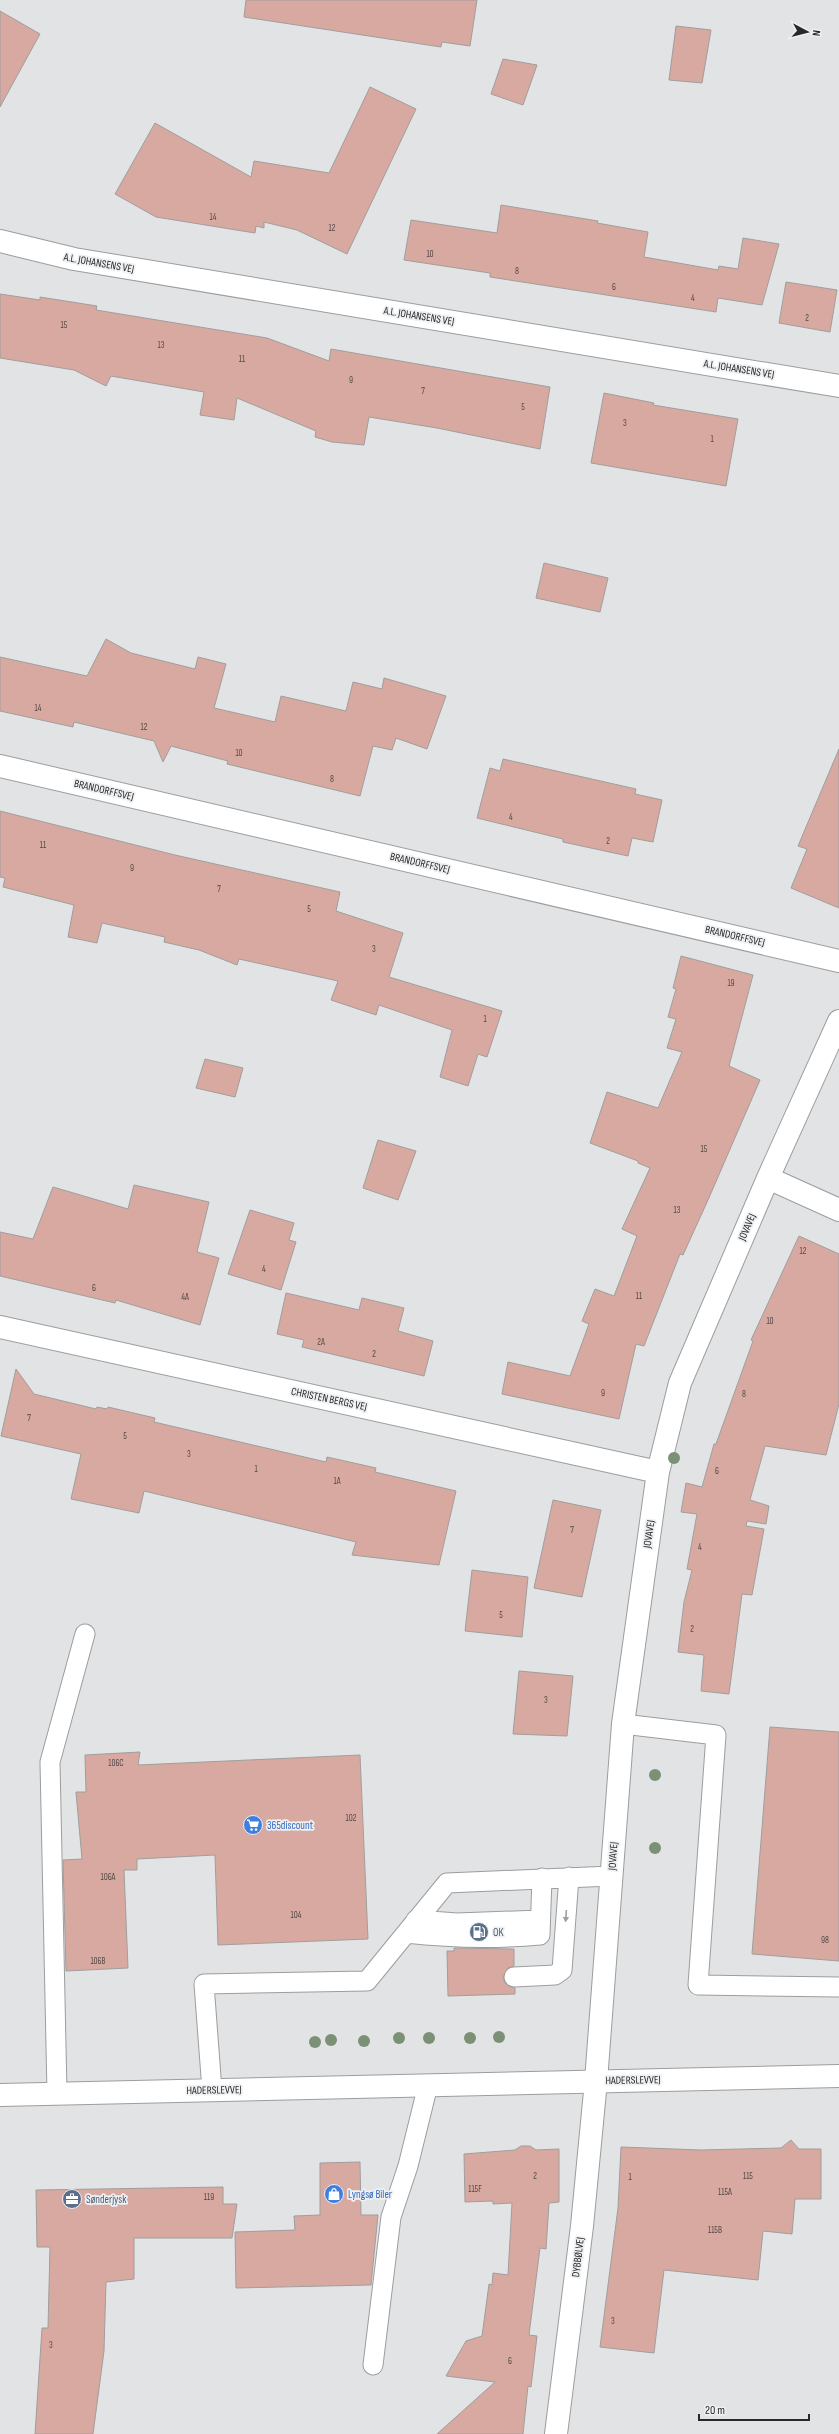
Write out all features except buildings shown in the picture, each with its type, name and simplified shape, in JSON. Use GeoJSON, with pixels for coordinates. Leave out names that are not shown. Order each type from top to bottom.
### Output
{"type":"FeatureCollection","features":[{"type":"Feature","properties":{"kind":"street","name":"A.L. JOHANSENS VEJ"},"geometry":{"type":"LineString","coordinates":[[0,241],[74,259],[839,386]]}},
{"type":"Feature","properties":{"kind":"street","name":"BRANDORFFSVEJ"},"geometry":{"type":"LineString","coordinates":[[0,766],[839,960]]}},
{"type":"Feature","properties":{"kind":"street","name":"JOVAVEJ"},"geometry":{"type":"LineString","coordinates":[[596,2081],[623,1724],[658,1472],[680,1383],[768,1178],[839,1021]]}},
{"type":"Feature","properties":{"kind":"street"},"geometry":{"type":"LineString","coordinates":[[768,1178],[839,1210]]}},
{"type":"Feature","properties":{"kind":"street","name":"CHRISTEN BERGS VEJ"},"geometry":{"type":"LineString","coordinates":[[0,1327],[658,1472]]}},
{"type":"Feature","properties":{"kind":"street","name":"HADERSLEVVEJ"},"geometry":{"type":"LineString","coordinates":[[0,2095],[839,2076]]}},
{"type":"Feature","properties":{"kind":"street","name":"DYBBØLVEJ"},"geometry":{"type":"LineString","coordinates":[[556,2434],[582,2226],[596,2081]]}},
{"type":"Feature","properties":{"kind":"lane"},"geometry":{"type":"LineString","coordinates":[[57,2093],[50,1762],[85,1634]]}},
{"type":"Feature","properties":{"kind":"lane"},"geometry":{"type":"LineString","coordinates":[[623,1724],[716,1735],[698,1985],[839,1987]]}},
{"type":"Feature","properties":{"kind":"lane"},"geometry":{"type":"LineString","coordinates":[[212,2090],[204,1984],[367,1980],[447,1883],[611,1876]]}},
{"type":"Feature","properties":{"kind":"lane"},"geometry":{"type":"LineString","coordinates":[[514,1977],[554,1975],[562,1970],[569,1877]]}},
{"type":"Feature","properties":{"kind":"lane"},"geometry":{"type":"LineString","coordinates":[[411,1927],[457,1923],[540,1920],[542,1878]]}},
{"type":"Feature","properties":{"kind":"lane"},"geometry":{"type":"LineString","coordinates":[[373,2365],[391,2217],[408,2166],[428,2085]]}},
{"type":"Feature","properties":{"kind":"place","name":"365discount"},"geometry":{"type":"Point","coordinates":[253,1825]}},
{"type":"Feature","properties":{"kind":"place","name":"OK"},"geometry":{"type":"Point","coordinates":[479,1932]}},
{"type":"Feature","properties":{"kind":"place","name":"Lyngsø Biler"},"geometry":{"type":"Point","coordinates":[334,2194]}},
{"type":"Feature","properties":{"kind":"place","name":"Sønderjysk"},"geometry":{"type":"Point","coordinates":[72,2199]}}]}
